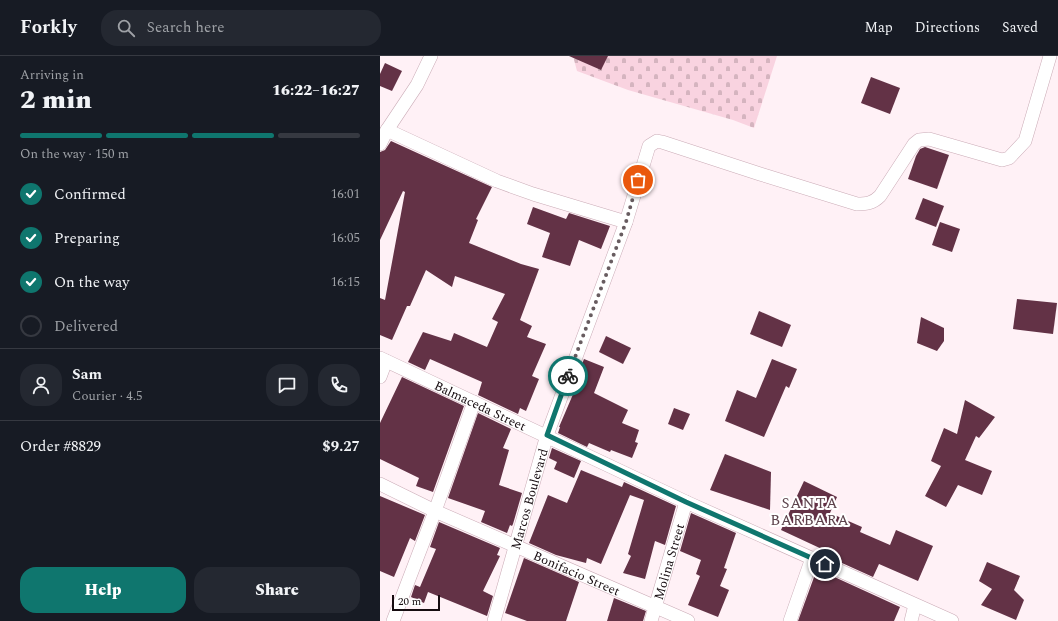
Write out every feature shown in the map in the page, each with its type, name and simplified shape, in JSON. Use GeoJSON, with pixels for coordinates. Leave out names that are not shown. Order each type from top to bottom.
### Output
{"type":"FeatureCollection","features":[{"type":"Feature","properties":{"kind":"street"},"geometry":{"type":"LineString","coordinates":[[380,144],[387,130],[418,85],[430,56]]}},
{"type":"Feature","properties":{"kind":"street","name":"Marcos Boulevard"},"geometry":{"type":"LineString","coordinates":[[494,621],[547,435],[626,222],[649,146],[654,142],[662,142],[857,204],[866,204],[874,202],[880,196],[914,144],[919,140],[929,139],[1002,160],[1009,158],[1025,141],[1050,56]]}},
{"type":"Feature","properties":{"kind":"street"},"geometry":{"type":"LineString","coordinates":[[387,130],[497,181],[526,192],[626,222]]}},
{"type":"Feature","properties":{"kind":"street"},"geometry":{"type":"LineString","coordinates":[[380,377],[383,359]]}},
{"type":"Feature","properties":{"kind":"street","name":"Balmaceda Street"},"geometry":{"type":"LineString","coordinates":[[383,359],[547,435],[686,502],[915,606],[952,621]]}},
{"type":"Feature","properties":{"kind":"street"},"geometry":{"type":"LineString","coordinates":[[393,621],[435,511],[474,402]]}},
{"type":"Feature","properties":{"kind":"street","name":"Bonifacio Street"},"geometry":{"type":"LineString","coordinates":[[380,484],[435,511],[688,621]]}},
{"type":"Feature","properties":{"kind":"street","name":"Molina Street"},"geometry":{"type":"LineString","coordinates":[[651,621],[686,502]]}},
{"type":"Feature","properties":{"kind":"street"},"geometry":{"type":"LineString","coordinates":[[790,621],[812,558]]}},
{"type":"Feature","properties":{"kind":"street"},"geometry":{"type":"LineString","coordinates":[[911,621],[915,606]]}},
{"type":"Feature","properties":{"kind":"green space"},"geometry":{"type":"Polygon","coordinates":[[[573,56],[777,56],[754,128],[733,120],[628,90],[577,71],[573,56]]]}},
{"type":"Feature","properties":{"kind":"building"},"geometry":{"type":"Polygon","coordinates":[[[569,56],[608,56],[601,70],[569,56]]]}},
{"type":"Feature","properties":{"kind":"building"},"geometry":{"type":"Polygon","coordinates":[[[385,63],[402,71],[392,91],[380,86],[380,74],[385,63]]]}},
{"type":"Feature","properties":{"kind":"building"},"geometry":{"type":"Polygon","coordinates":[[[871,77],[900,88],[890,114],[861,103],[871,77]]]}},
{"type":"Feature","properties":{"kind":"building"},"geometry":{"type":"Polygon","coordinates":[[[391,141],[492,187],[476,219],[478,220],[469,243],[521,264],[539,269],[520,320],[532,326],[527,337],[546,344],[532,376],[539,379],[526,411],[520,408],[518,414],[478,395],[482,382],[430,359],[425,370],[408,362],[423,332],[451,341],[454,333],[487,347],[498,322],[492,319],[505,294],[455,276],[452,287],[426,270],[410,306],[407,306],[392,340],[380,335],[380,298],[385,300],[405,192],[403,191],[380,240],[380,152],[385,150],[391,141]]]}},
{"type":"Feature","properties":{"kind":"building"},"geometry":{"type":"Polygon","coordinates":[[[925,147],[949,155],[937,189],[908,179],[916,156],[920,149],[925,147]]]}},
{"type":"Feature","properties":{"kind":"building"},"geometry":{"type":"Polygon","coordinates":[[[923,198],[944,206],[936,227],[915,219],[923,198]]]}},
{"type":"Feature","properties":{"kind":"building"},"geometry":{"type":"Polygon","coordinates":[[[533,207],[566,219],[569,213],[610,226],[601,249],[579,240],[570,266],[542,257],[550,233],[527,224],[533,207]]]}},
{"type":"Feature","properties":{"kind":"building"},"geometry":{"type":"Polygon","coordinates":[[[940,222],[960,229],[952,252],[932,245],[940,222]]]}},
{"type":"Feature","properties":{"kind":"building"},"geometry":{"type":"Polygon","coordinates":[[[1017,299],[1057,303],[1053,334],[1013,329],[1017,299]]]}},
{"type":"Feature","properties":{"kind":"building"},"geometry":{"type":"Polygon","coordinates":[[[759,311],[791,325],[782,347],[750,334],[759,311]]]}},
{"type":"Feature","properties":{"kind":"building"},"geometry":{"type":"Polygon","coordinates":[[[921,317],[944,328],[944,341],[937,351],[917,343],[921,317]]]}},
{"type":"Feature","properties":{"kind":"building"},"geometry":{"type":"Polygon","coordinates":[[[606,336],[631,348],[623,364],[599,352],[606,336]]]}},
{"type":"Feature","properties":{"kind":"building"},"geometry":{"type":"Polygon","coordinates":[[[584,359],[604,367],[594,393],[628,410],[622,423],[639,430],[635,442],[638,443],[632,458],[611,450],[610,452],[589,443],[587,447],[558,433],[559,427],[580,378],[577,377],[584,359]]]}},
{"type":"Feature","properties":{"kind":"building"},"geometry":{"type":"Polygon","coordinates":[[[772,359],[797,369],[789,388],[786,386],[764,437],[725,421],[737,390],[756,398],[772,359]]]}},
{"type":"Feature","properties":{"kind":"building"},"geometry":{"type":"Polygon","coordinates":[[[402,377],[464,406],[433,492],[416,486],[419,478],[380,459],[380,423],[402,377]]]}},
{"type":"Feature","properties":{"kind":"building"},"geometry":{"type":"Polygon","coordinates":[[[965,400],[995,417],[979,438],[976,436],[965,460],[992,471],[982,495],[958,485],[946,507],[925,496],[941,466],[931,461],[944,428],[957,434],[965,400]]]}},
{"type":"Feature","properties":{"kind":"building"},"geometry":{"type":"Polygon","coordinates":[[[674,408],[690,414],[683,430],[668,424],[674,408]]]}},
{"type":"Feature","properties":{"kind":"building"},"geometry":{"type":"Polygon","coordinates":[[[478,413],[511,429],[503,448],[509,450],[499,485],[522,493],[513,524],[512,526],[510,525],[507,533],[481,522],[485,511],[448,498],[478,413]]]}},
{"type":"Feature","properties":{"kind":"building"},"geometry":{"type":"Polygon","coordinates":[[[552,448],[581,461],[574,478],[554,469],[557,462],[549,458],[552,448]]]}},
{"type":"Feature","properties":{"kind":"building"},"geometry":{"type":"Polygon","coordinates":[[[725,454],[771,472],[770,510],[710,490],[725,454]]]}},
{"type":"Feature","properties":{"kind":"building"},"geometry":{"type":"Polygon","coordinates":[[[581,470],[622,487],[624,482],[676,506],[665,545],[655,541],[645,579],[623,573],[631,556],[628,554],[644,500],[630,495],[601,564],[587,558],[586,563],[556,555],[529,543],[548,495],[567,503],[581,470]]]}},
{"type":"Feature","properties":{"kind":"building"},"geometry":{"type":"Polygon","coordinates":[[[804,481],[837,497],[830,513],[862,527],[860,532],[890,545],[896,530],[933,546],[918,581],[879,564],[873,577],[822,554],[824,550],[781,530],[804,481]]]}},
{"type":"Feature","properties":{"kind":"building"},"geometry":{"type":"Polygon","coordinates":[[[380,496],[425,515],[415,541],[410,538],[394,577],[380,571],[380,496]]]}},
{"type":"Feature","properties":{"kind":"building"},"geometry":{"type":"Polygon","coordinates":[[[691,513],[736,533],[724,568],[727,569],[720,586],[729,590],[718,617],[688,605],[700,576],[696,574],[701,560],[680,551],[691,513]]]}},
{"type":"Feature","properties":{"kind":"building"},"geometry":{"type":"Polygon","coordinates":[[[439,522],[500,548],[497,555],[500,556],[483,591],[493,596],[487,616],[428,592],[424,603],[411,597],[415,585],[420,587],[436,549],[430,547],[439,522]]]}},
{"type":"Feature","properties":{"kind":"building"},"geometry":{"type":"Polygon","coordinates":[[[524,558],[579,582],[566,621],[527,621],[505,613],[524,558]]]}},
{"type":"Feature","properties":{"kind":"building"},"geometry":{"type":"Polygon","coordinates":[[[987,562],[1020,576],[1014,590],[1024,600],[1016,620],[981,605],[992,589],[979,581],[987,562]]]}},
{"type":"Feature","properties":{"kind":"building"},"geometry":{"type":"Polygon","coordinates":[[[817,569],[900,607],[894,621],[798,621],[817,569]]]}},
{"type":"Feature","properties":{"kind":"building"},"geometry":{"type":"Polygon","coordinates":[[[614,598],[646,611],[643,621],[607,621],[614,598]]]}},
{"type":"Feature","properties":{"kind":"way so far"},"geometry":{"type":"LineString","coordinates":[[568,376],[626,222],[638,180]]}},
{"type":"Feature","properties":{"kind":"district","name":"SANTA BARBARA"},"geometry":{"type":"Point","coordinates":[810,512]}},
{"type":"Feature","properties":{"kind":"route"},"geometry":{"type":"LineString","coordinates":[[568,376],[547,435],[686,502],[825,564]]}}]}
